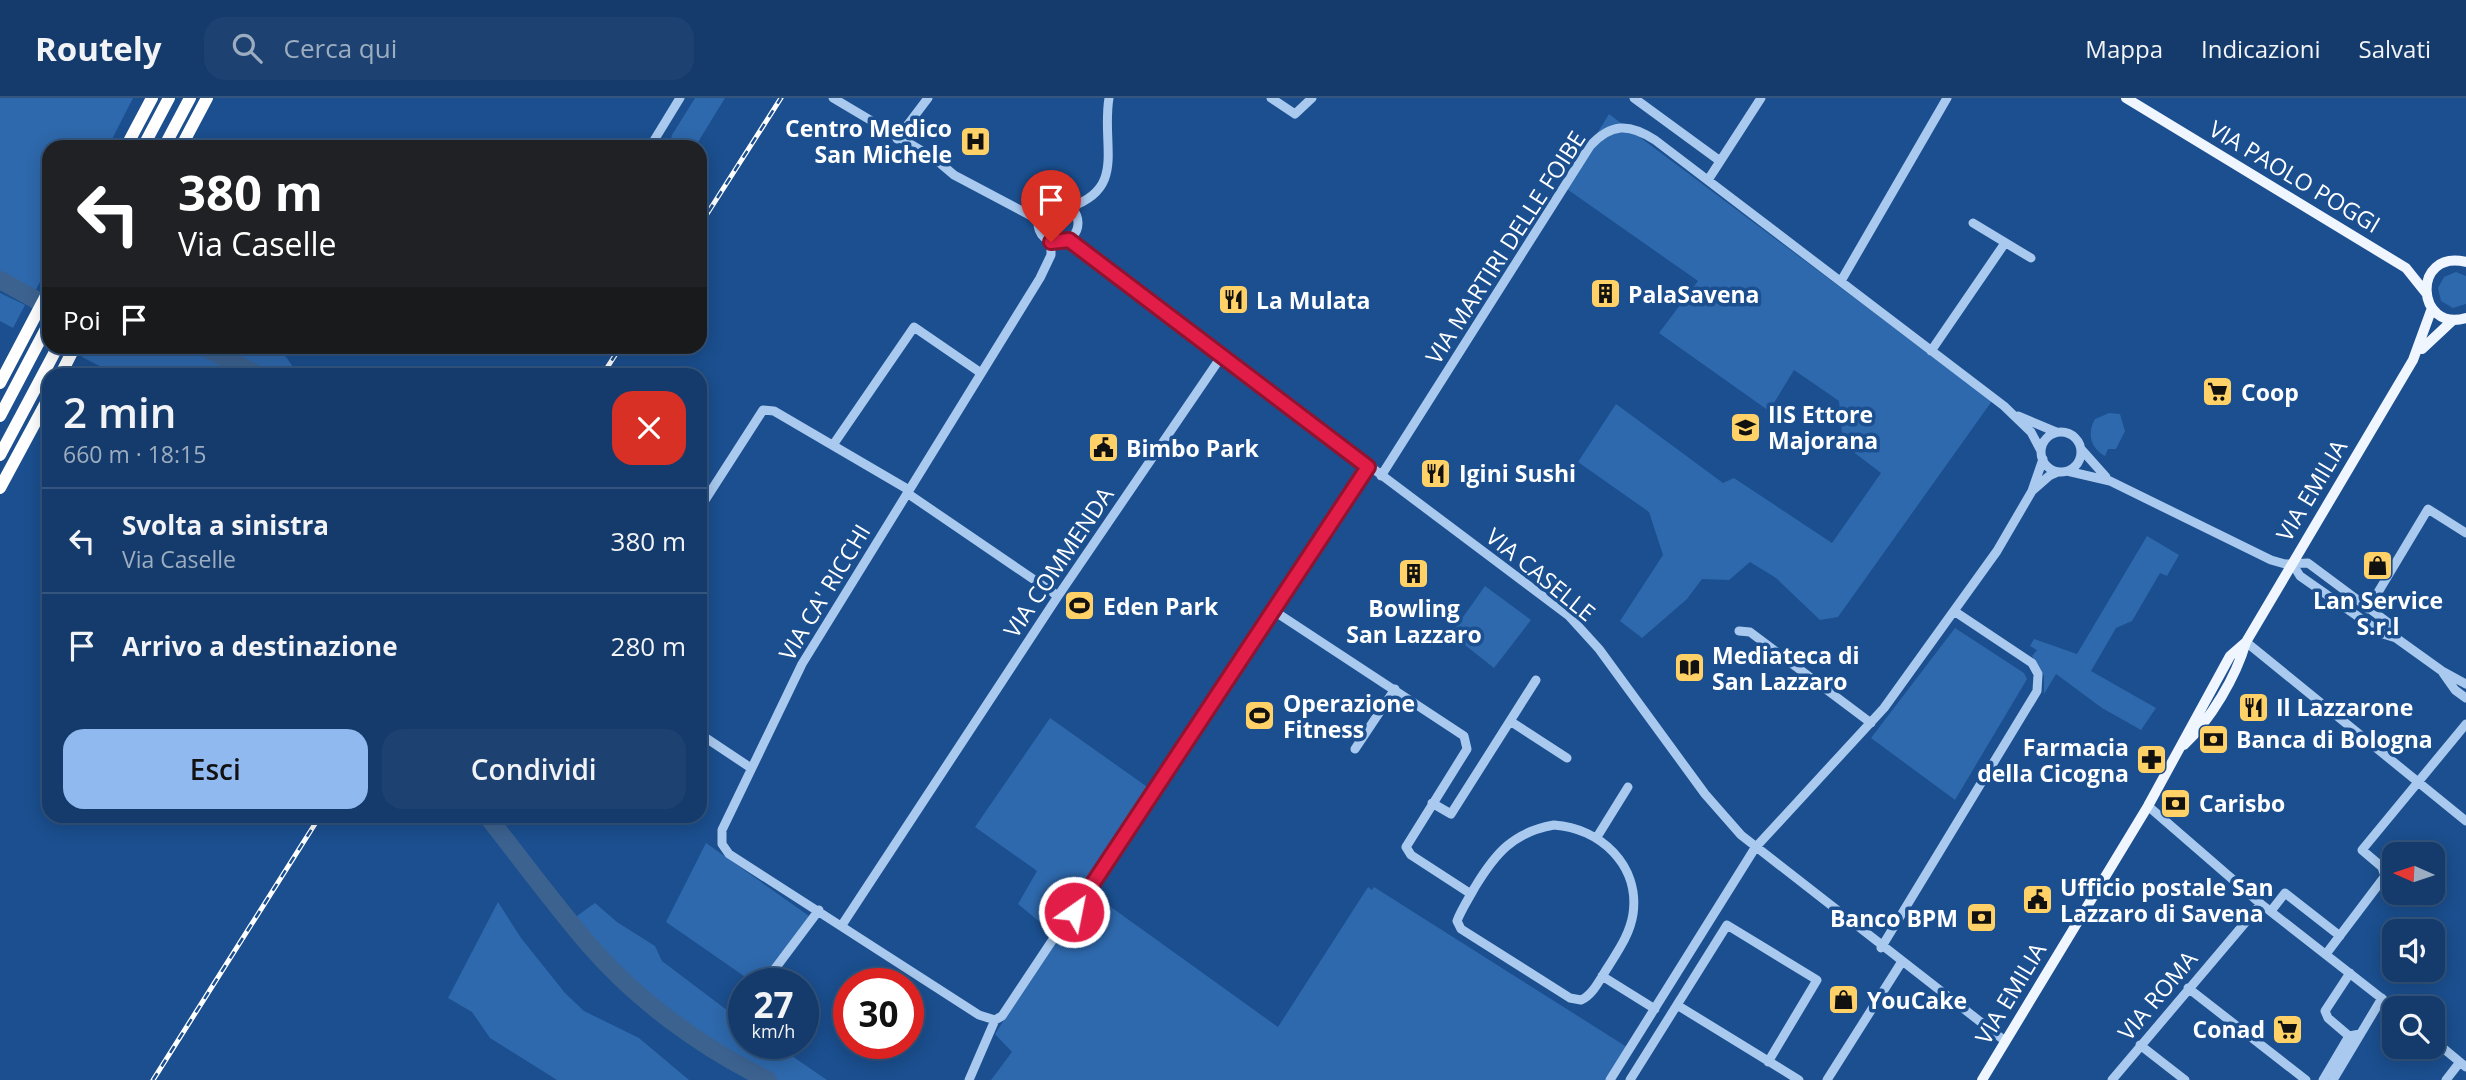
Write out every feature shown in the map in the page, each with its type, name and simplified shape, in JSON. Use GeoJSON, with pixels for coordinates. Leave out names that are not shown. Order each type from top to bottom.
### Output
{"type":"FeatureCollection","features":[{"type":"Feature","properties":{"kind":"highway"},"geometry":{"type":"LineString","coordinates":[[130,140],[152,98]]}},
{"type":"Feature","properties":{"kind":"highway"},"geometry":{"type":"LineString","coordinates":[[147,140],[169,98]]}},
{"type":"Feature","properties":{"kind":"highway"},"geometry":{"type":"LineString","coordinates":[[168,140],[190,98]]}},
{"type":"Feature","properties":{"kind":"highway"},"geometry":{"type":"LineString","coordinates":[[185,140],[204,104],[213,98]]}},
{"type":"Feature","properties":{"kind":"highway"},"geometry":{"type":"LineString","coordinates":[[0,383],[42,303]]}},
{"type":"Feature","properties":{"kind":"highway"},"geometry":{"type":"LineString","coordinates":[[0,416],[42,336]]}},
{"type":"Feature","properties":{"kind":"highway"},"geometry":{"type":"LineString","coordinates":[[0,456],[42,376]]}},
{"type":"Feature","properties":{"kind":"highway"},"geometry":{"type":"LineString","coordinates":[[0,488],[42,410]]}},
{"type":"Feature","properties":{"kind":"main road","name":"VIA PAOLO POGGI"},"geometry":{"type":"LineString","coordinates":[[2126,98],[2144,102],[2406,268],[2426,293],[2432,308]]}},
{"type":"Feature","properties":{"kind":"main road"},"geometry":{"type":"LineString","coordinates":[[2406,268],[2436,268],[2463,259]]}},
{"type":"Feature","properties":{"kind":"main road"},"geometry":{"type":"LineString","coordinates":[[2426,293],[2428,279],[2436,268]]}},
{"type":"Feature","properties":{"kind":"main road"},"geometry":{"type":"LineString","coordinates":[[2432,308],[2452,320],[2466,318]]}},
{"type":"Feature","properties":{"kind":"main road","name":"VIA EMILIA"},"geometry":{"type":"LineString","coordinates":[[1982,1080],[2148,806],[2230,656],[2246,642],[2413,360],[2432,308]]}},
{"type":"Feature","properties":{"kind":"main road","name":"VIA EMILIA"},"geometry":{"type":"LineString","coordinates":[[2413,360],[2452,320]]}},
{"type":"Feature","properties":{"kind":"street"},"geometry":{"type":"LineString","coordinates":[[654,140],[680,98]]}},
{"type":"Feature","properties":{"kind":"street"},"geometry":{"type":"LineString","coordinates":[[833,98],[897,139],[934,158],[954,175],[1039,220]]}},
{"type":"Feature","properties":{"kind":"street"},"geometry":{"type":"LineString","coordinates":[[897,139],[928,98]]}},
{"type":"Feature","properties":{"kind":"street"},"geometry":{"type":"LineString","coordinates":[[1089,200],[1076,232],[1069,240],[1051,242],[1044,235],[1039,220],[1043,211],[1054,203],[1070,206],[1089,200],[1101,191],[1107,176],[1109,98]]}},
{"type":"Feature","properties":{"kind":"street"},"geometry":{"type":"LineString","coordinates":[[1271,98],[1295,114],[1312,98]]}},
{"type":"Feature","properties":{"kind":"street"},"geometry":{"type":"LineString","coordinates":[[1634,98],[1720,161]]}},
{"type":"Feature","properties":{"kind":"street"},"geometry":{"type":"LineString","coordinates":[[1707,180],[1761,98]]}},
{"type":"Feature","properties":{"kind":"street"},"geometry":{"type":"LineString","coordinates":[[1840,281],[1947,98]]}},
{"type":"Feature","properties":{"kind":"street","name":"VIA MARTIRI DELLE FOIBE"},"geometry":{"type":"LineString","coordinates":[[1381,476],[1582,157],[1600,135],[1620,126],[1641,131],[2014,414],[2035,439],[2050,468],[2110,481],[2271,560],[2308,563],[2389,624],[2396,638]]}},
{"type":"Feature","properties":{"kind":"street"},"geometry":{"type":"LineString","coordinates":[[1070,206],[1077,224]]}},
{"type":"Feature","properties":{"kind":"street"},"geometry":{"type":"LineString","coordinates":[[1973,223],[2031,258]]}},
{"type":"Feature","properties":{"kind":"street","name":"VIA CASELLE"},"geometry":{"type":"LineString","coordinates":[[1069,240],[1578,624],[1712,803],[1755,848],[1881,948],[2005,1041]]}},
{"type":"Feature","properties":{"kind":"street","name":"VIA CA' RICCHI"},"geometry":{"type":"LineString","coordinates":[[819,910],[729,854],[721,840],[723,827],[802,664],[1040,278],[1051,255],[1051,242]]}},
{"type":"Feature","properties":{"kind":"street"},"geometry":{"type":"LineString","coordinates":[[1931,351],[2005,243]]}},
{"type":"Feature","properties":{"kind":"street"},"geometry":{"type":"LineString","coordinates":[[833,445],[914,327],[981,373]]}},
{"type":"Feature","properties":{"kind":"street","name":"VIA COMMENDA"},"geometry":{"type":"LineString","coordinates":[[842,925],[1058,596],[1221,357]]}},
{"type":"Feature","properties":{"kind":"street"},"geometry":{"type":"LineString","coordinates":[[707,496],[747,430],[763,410],[774,411],[908,491],[1058,596]]}},
{"type":"Feature","properties":{"kind":"street","name":"VIA MARTIRI DELLE FOIBE"},"geometry":{"type":"LineString","coordinates":[[2014,414],[2056,432],[2073,435],[2090,462],[2110,481]]}},
{"type":"Feature","properties":{"kind":"street"},"geometry":{"type":"LineString","coordinates":[[1610,1080],[1755,848],[1871,723],[1997,551],[2032,491],[2047,438],[2056,432]]}},
{"type":"Feature","properties":{"kind":"street"},"geometry":{"type":"LineString","coordinates":[[2032,491],[2049,476],[2078,463],[2081,448]]}},
{"type":"Feature","properties":{"kind":"street"},"geometry":{"type":"LineString","coordinates":[[968,1080],[995,1020],[1010,1007],[1368,467]]}},
{"type":"Feature","properties":{"kind":"street"},"geometry":{"type":"LineString","coordinates":[[2368,609],[2428,509],[2466,533]]}},
{"type":"Feature","properties":{"kind":"street"},"geometry":{"type":"LineString","coordinates":[[2292,563],[2300,576],[2383,634],[2396,638],[2442,671],[2466,684]]}},
{"type":"Feature","properties":{"kind":"street"},"geometry":{"type":"LineString","coordinates":[[1274,611],[1458,731],[1467,743],[1466,750],[1408,841],[1407,851],[1471,894]]}},
{"type":"Feature","properties":{"kind":"street"},"geometry":{"type":"LineString","coordinates":[[1881,948],[2037,691],[2038,674],[2029,660],[1954,611]]}},
{"type":"Feature","properties":{"kind":"street"},"geometry":{"type":"LineString","coordinates":[[1739,631],[1750,632],[1871,723]]}},
{"type":"Feature","properties":{"kind":"street"},"geometry":{"type":"LineString","coordinates":[[2246,642],[2466,821]]}},
{"type":"Feature","properties":{"kind":"street"},"geometry":{"type":"LineString","coordinates":[[2442,671],[2455,690],[2466,698]]}},
{"type":"Feature","properties":{"kind":"street"},"geometry":{"type":"LineString","coordinates":[[1432,803],[1451,814],[1536,680]]}},
{"type":"Feature","properties":{"kind":"street"},"geometry":{"type":"LineString","coordinates":[[1354,749],[1395,688]]}},
{"type":"Feature","properties":{"kind":"street"},"geometry":{"type":"LineString","coordinates":[[1510,721],[1567,758]]}},
{"type":"Feature","properties":{"kind":"street"},"geometry":{"type":"LineString","coordinates":[[2326,954],[2385,876],[2382,867],[2362,850],[2466,724]]}},
{"type":"Feature","properties":{"kind":"street"},"geometry":{"type":"LineString","coordinates":[[707,739],[751,768]]}},
{"type":"Feature","properties":{"kind":"street"},"geometry":{"type":"LineString","coordinates":[[1597,837],[1628,787]]}},
{"type":"Feature","properties":{"kind":"street"},"geometry":{"type":"LineString","coordinates":[[2148,806],[2260,904],[2382,998],[2333,1080]]}},
{"type":"Feature","properties":{"kind":"street"},"geometry":{"type":"LineString","coordinates":[[1560,826],[1577,828],[1597,837],[1623,864],[1631,881],[1633,905],[1628,934],[1588,996],[1581,1000],[1570,998],[1461,929],[1459,917],[1496,855],[1524,832],[1560,826]]}},
{"type":"Feature","properties":{"kind":"street"},"geometry":{"type":"LineString","coordinates":[[2271,911],[2285,893],[2340,936]]}},
{"type":"Feature","properties":{"kind":"street","name":"VIA ROMA"},"geometry":{"type":"LineString","coordinates":[[2112,1080],[2260,904]]}},
{"type":"Feature","properties":{"kind":"street"},"geometry":{"type":"LineString","coordinates":[[776,968],[819,910],[979,1015],[995,1020]]}},
{"type":"Feature","properties":{"kind":"street"},"geometry":{"type":"LineString","coordinates":[[1630,1080],[1727,925],[1817,980],[1768,1062]]}},
{"type":"Feature","properties":{"kind":"street"},"geometry":{"type":"LineString","coordinates":[[1827,1080],[1902,963]]}},
{"type":"Feature","properties":{"kind":"street"},"geometry":{"type":"LineString","coordinates":[[2349,1036],[2328,1018],[2325,1011],[2350,973]]}},
{"type":"Feature","properties":{"kind":"street"},"geometry":{"type":"LineString","coordinates":[[1602,976],[1655,1009]]}},
{"type":"Feature","properties":{"kind":"street"},"geometry":{"type":"LineString","coordinates":[[2188,988],[2306,1080]]}},
{"type":"Feature","properties":{"kind":"street"},"geometry":{"type":"LineString","coordinates":[[1677,1005],[1799,1080]]}},
{"type":"Feature","properties":{"kind":"street"},"geometry":{"type":"LineString","coordinates":[[2323,1080],[2349,1036],[2360,1034]]}},
{"type":"Feature","properties":{"kind":"street"},"geometry":{"type":"LineString","coordinates":[[2140,1045],[2185,1080]]}},
{"type":"Feature","properties":{"kind":"street"},"geometry":{"type":"LineString","coordinates":[[2445,1049],[2463,1064],[2445,1080]]}},
{"type":"Feature","properties":{"kind":"shaded area"},"geometry":{"type":"Polygon","coordinates":[[[0,98],[133,98],[112,140],[42,140],[42,278],[32,297],[0,280],[0,98]]]}},
{"type":"Feature","properties":{"kind":"shaded area"},"geometry":{"type":"Polygon","coordinates":[[[695,98],[725,98],[699,140],[671,140],[695,98]]]}},
{"type":"Feature","properties":{"kind":"shaded area"},"geometry":{"type":"Polygon","coordinates":[[[1609,114],[1992,401],[1838,617],[1820,620],[1776,578],[1750,562],[1729,580],[1702,579],[1687,599],[1642,638],[1620,621],[1663,555],[1649,512],[1578,462],[1616,404],[1723,483],[1734,478],[1832,543],[1881,473],[1843,444],[1839,401],[1794,370],[1769,411],[1659,333],[1698,281],[1564,187],[1609,114]]]}},
{"type":"Feature","properties":{"kind":"shaded area"},"geometry":{"type":"Polygon","coordinates":[[[2456,272],[2466,276],[2466,304],[2453,308],[2441,301],[2438,288],[2444,277],[2456,272]]]}},
{"type":"Feature","properties":{"kind":"shaded area"},"geometry":{"type":"Polygon","coordinates":[[[0,293],[25,305],[13,328],[0,321],[0,293]]]}},
{"type":"Feature","properties":{"kind":"shaded area"},"geometry":{"type":"Polygon","coordinates":[[[84,354],[282,354],[294,368],[103,368],[82,357],[84,354]]]}},
{"type":"Feature","properties":{"kind":"shaded area"},"geometry":{"type":"Polygon","coordinates":[[[2109,413],[2120,414],[2125,431],[2116,449],[2108,449],[2105,456],[2093,444],[2091,430],[2095,419],[2109,413]]]}},
{"type":"Feature","properties":{"kind":"shaded area"},"geometry":{"type":"Polygon","coordinates":[[[2147,536],[2179,555],[2167,576],[2160,573],[2132,621],[2116,628],[2091,671],[2156,708],[2141,730],[2102,708],[2056,674],[2044,694],[2044,676],[2032,656],[2037,650],[2030,646],[2034,639],[2077,654],[2147,536]]]}},
{"type":"Feature","properties":{"kind":"shaded area"},"geometry":{"type":"Polygon","coordinates":[[[1485,586],[1531,620],[1494,668],[1451,634],[1485,586]]]}},
{"type":"Feature","properties":{"kind":"shaded area"},"geometry":{"type":"Polygon","coordinates":[[[1955,628],[2024,673],[2027,679],[1955,800],[1871,738],[1955,628]]]}},
{"type":"Feature","properties":{"kind":"shaded area"},"geometry":{"type":"Polygon","coordinates":[[[1050,718],[1153,791],[1090,892],[1278,1027],[1368,887],[1372,890],[1374,887],[1630,1049],[1611,1080],[991,1080],[1012,1052],[995,1034],[1058,937],[1018,904],[1037,871],[975,827],[1050,718]]]}},
{"type":"Feature","properties":{"kind":"shaded area"},"geometry":{"type":"Polygon","coordinates":[[[706,843],[809,916],[772,968],[732,968],[666,922],[706,843]]]}},
{"type":"Feature","properties":{"kind":"shaded area"},"geometry":{"type":"Polygon","coordinates":[[[498,902],[521,938],[565,993],[584,1011],[639,1038],[689,1080],[557,1080],[490,1038],[472,1012],[448,998],[498,902]]]}},
{"type":"Feature","properties":{"kind":"shaded area"},"geometry":{"type":"Polygon","coordinates":[[[595,903],[617,922],[655,946],[662,961],[728,1011],[728,1059],[796,1059],[827,1080],[767,1080],[744,1071],[717,1055],[661,1013],[608,964],[570,921],[595,903]]]}},
{"type":"Feature","properties":{"kind":"waterway"},"geometry":{"type":"LineString","coordinates":[[0,280],[42,303]]}},
{"type":"Feature","properties":{"kind":"waterway"},"geometry":{"type":"LineString","coordinates":[[217,354],[244,368]]}},
{"type":"Feature","properties":{"kind":"waterway"},"geometry":{"type":"LineString","coordinates":[[493,823],[590,946],[629,986],[695,1038],[768,1080]]}},
{"type":"Feature","properties":{"kind":"railway"},"geometry":{"type":"LineString","coordinates":[[707,214],[781,98]]}},
{"type":"Feature","properties":{"kind":"railway"},"geometry":{"type":"LineString","coordinates":[[607,368],[616,354]]}},
{"type":"Feature","properties":{"kind":"railway"},"geometry":{"type":"LineString","coordinates":[[153,1080],[316,823]]}},
{"type":"Feature","properties":{"kind":"place","name":"Centro Medico San Michele"},"geometry":{"type":"Point","coordinates":[975,141]}},
{"type":"Feature","properties":{"kind":"place","name":"PalaSavena"},"geometry":{"type":"Point","coordinates":[1605,294]}},
{"type":"Feature","properties":{"kind":"place","name":"La Mulata"},"geometry":{"type":"Point","coordinates":[1233,300]}},
{"type":"Feature","properties":{"kind":"place","name":"Coop"},"geometry":{"type":"Point","coordinates":[2218,392]}},
{"type":"Feature","properties":{"kind":"place","name":"IIS Ettore Majorana"},"geometry":{"type":"Point","coordinates":[1745,427]}},
{"type":"Feature","properties":{"kind":"place","name":"Bimbo Park"},"geometry":{"type":"Point","coordinates":[1103,448]}},
{"type":"Feature","properties":{"kind":"place","name":"Igini Sushi"},"geometry":{"type":"Point","coordinates":[1436,473]}},
{"type":"Feature","properties":{"kind":"place","name":"Lan Service S.r.l"},"geometry":{"type":"Point","coordinates":[2378,566]}},
{"type":"Feature","properties":{"kind":"place","name":"Bowling San Lazzaro"},"geometry":{"type":"Point","coordinates":[1414,574]}},
{"type":"Feature","properties":{"kind":"place","name":"Eden Park"},"geometry":{"type":"Point","coordinates":[1080,606]}},
{"type":"Feature","properties":{"kind":"place","name":"Mediateca di San Lazzaro"},"geometry":{"type":"Point","coordinates":[1689,668]}},
{"type":"Feature","properties":{"kind":"place","name":"Il Lazzarone"},"geometry":{"type":"Point","coordinates":[2253,707]}},
{"type":"Feature","properties":{"kind":"place","name":"Operazione Fitness"},"geometry":{"type":"Point","coordinates":[1260,716]}},
{"type":"Feature","properties":{"kind":"place","name":"Banca di Bologna"},"geometry":{"type":"Point","coordinates":[2213,739]}},
{"type":"Feature","properties":{"kind":"place","name":"Farmacia della Cicogna"},"geometry":{"type":"Point","coordinates":[2152,760]}},
{"type":"Feature","properties":{"kind":"place","name":"Carisbo"},"geometry":{"type":"Point","coordinates":[2176,803]}},
{"type":"Feature","properties":{"kind":"place","name":"Ufficio postale San Lazzaro di Savena"},"geometry":{"type":"Point","coordinates":[2037,900]}},
{"type":"Feature","properties":{"kind":"place","name":"Banco BPM"},"geometry":{"type":"Point","coordinates":[1981,918]}},
{"type":"Feature","properties":{"kind":"place","name":"YouCake"},"geometry":{"type":"Point","coordinates":[1844,1000]}},
{"type":"Feature","properties":{"kind":"place","name":"Conad"},"geometry":{"type":"Point","coordinates":[2288,1029]}},
{"type":"Feature","properties":{"kind":"route"},"geometry":{"type":"LineString","coordinates":[[1051,242],[1069,240],[1368,467],[1074,912]]}}]}
